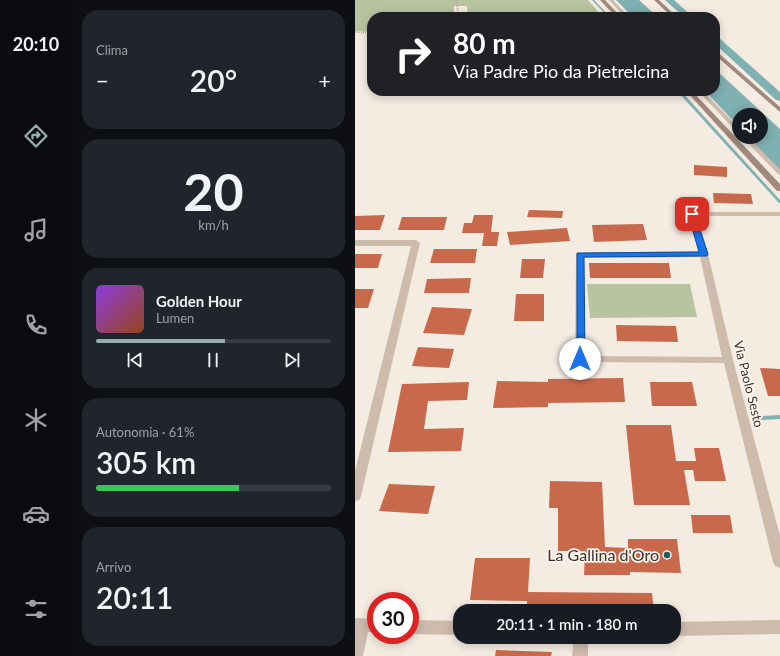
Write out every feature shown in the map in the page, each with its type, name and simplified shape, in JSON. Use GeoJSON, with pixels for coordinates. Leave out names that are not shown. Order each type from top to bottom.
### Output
{"type":"FeatureCollection","features":[{"type":"Feature","properties":{"kind":"street"},"geometry":{"type":"LineString","coordinates":[[602,0],[614,12]]}},
{"type":"Feature","properties":{"kind":"street"},"geometry":{"type":"LineString","coordinates":[[656,0],[669,12]]}},
{"type":"Feature","properties":{"kind":"street"},"geometry":{"type":"LineString","coordinates":[[720,56],[780,110]]}},
{"type":"Feature","properties":{"kind":"street"},"geometry":{"type":"LineString","coordinates":[[694,96],[780,189]]}},
{"type":"Feature","properties":{"kind":"street","name":"Via Paolo Sesto"},"geometry":{"type":"LineString","coordinates":[[780,214],[692,214],[704,254],[728,360],[780,562]]}},
{"type":"Feature","properties":{"kind":"street"},"geometry":{"type":"LineString","coordinates":[[355,243],[416,243],[355,496]]}},
{"type":"Feature","properties":{"kind":"street"},"geometry":{"type":"LineString","coordinates":[[704,254],[579,255],[580,359],[728,360]]}},
{"type":"Feature","properties":{"kind":"street"},"geometry":{"type":"LineString","coordinates":[[355,656],[364,626]]}},
{"type":"Feature","properties":{"kind":"street"},"geometry":{"type":"LineString","coordinates":[[419,627],[453,628]]}},
{"type":"Feature","properties":{"kind":"street"},"geometry":{"type":"LineString","coordinates":[[681,629],[780,627]]}},
{"type":"Feature","properties":{"kind":"street"},"geometry":{"type":"LineString","coordinates":[[580,656],[581,644]]}},
{"type":"Feature","properties":{"kind":"lane"},"geometry":{"type":"LineString","coordinates":[[611,0],[622,12]]}},
{"type":"Feature","properties":{"kind":"lane"},"geometry":{"type":"LineString","coordinates":[[705,96],[732,124]]}},
{"type":"Feature","properties":{"kind":"lane"},"geometry":{"type":"LineString","coordinates":[[752,144],[780,173]]}},
{"type":"Feature","properties":{"kind":"path"},"geometry":{"type":"LineString","coordinates":[[457,0],[458,12]]}},
{"type":"Feature","properties":{"kind":"path"},"geometry":{"type":"LineString","coordinates":[[355,32],[367,33]]}},
{"type":"Feature","properties":{"kind":"green space"},"geometry":{"type":"Polygon","coordinates":[[[355,0],[588,0],[599,12],[468,12],[467,6],[454,6],[454,12],[367,12],[367,32],[355,31],[355,0]]]}},
{"type":"Feature","properties":{"kind":"green space"},"geometry":{"type":"Polygon","coordinates":[[[587,284],[690,284],[697,317],[590,318],[587,284]]]}},
{"type":"Feature","properties":{"kind":"water"},"geometry":{"type":"Polygon","coordinates":[[[616,0],[639,0],[652,12],[628,12],[616,0]]]}},
{"type":"Feature","properties":{"kind":"water"},"geometry":{"type":"Polygon","coordinates":[[[720,74],[757,108],[732,108],[732,120],[710,96],[720,96],[720,74]]]}},
{"type":"Feature","properties":{"kind":"water"},"geometry":{"type":"Polygon","coordinates":[[[768,118],[780,129],[780,170],[755,144],[768,144],[768,118]]]}},
{"type":"Feature","properties":{"kind":"building"},"geometry":{"type":"Polygon","coordinates":[[[694,165],[727,167],[727,177],[694,175],[694,165]]]}},
{"type":"Feature","properties":{"kind":"building"},"geometry":{"type":"Polygon","coordinates":[[[713,193],[751,194],[753,204],[714,203],[713,193]]]}},
{"type":"Feature","properties":{"kind":"building"},"geometry":{"type":"Polygon","coordinates":[[[529,210],[563,211],[562,218],[527,217],[529,210]]]}},
{"type":"Feature","properties":{"kind":"building"},"geometry":{"type":"Polygon","coordinates":[[[385,215],[380,230],[355,230],[355,216],[385,215]]]}},
{"type":"Feature","properties":{"kind":"building"},"geometry":{"type":"Polygon","coordinates":[[[474,215],[493,215],[491,232],[499,232],[497,246],[482,246],[484,233],[462,233],[464,223],[472,223],[474,215]]]}},
{"type":"Feature","properties":{"kind":"building"},"geometry":{"type":"Polygon","coordinates":[[[402,217],[447,217],[444,230],[398,230],[402,217]]]}},
{"type":"Feature","properties":{"kind":"building"},"geometry":{"type":"Polygon","coordinates":[[[643,224],[647,240],[594,242],[592,225],[643,224]]]}},
{"type":"Feature","properties":{"kind":"building"},"geometry":{"type":"Polygon","coordinates":[[[567,228],[570,241],[510,245],[507,232],[567,228]]]}},
{"type":"Feature","properties":{"kind":"building"},"geometry":{"type":"Polygon","coordinates":[[[434,249],[477,249],[475,263],[430,263],[434,249]]]}},
{"type":"Feature","properties":{"kind":"building"},"geometry":{"type":"Polygon","coordinates":[[[355,254],[382,254],[378,268],[355,268],[355,254]]]}},
{"type":"Feature","properties":{"kind":"building"},"geometry":{"type":"Polygon","coordinates":[[[522,259],[545,259],[543,278],[520,278],[522,259]]]}},
{"type":"Feature","properties":{"kind":"building"},"geometry":{"type":"Polygon","coordinates":[[[589,263],[669,263],[671,278],[590,278],[589,263]]]}},
{"type":"Feature","properties":{"kind":"building"},"geometry":{"type":"Polygon","coordinates":[[[471,278],[469,293],[424,293],[427,279],[471,278]]]}},
{"type":"Feature","properties":{"kind":"building"},"geometry":{"type":"Polygon","coordinates":[[[355,289],[374,289],[368,308],[355,308],[355,289]]]}},
{"type":"Feature","properties":{"kind":"building"},"geometry":{"type":"Polygon","coordinates":[[[516,294],[544,294],[544,321],[514,321],[516,294]]]}},
{"type":"Feature","properties":{"kind":"building"},"geometry":{"type":"Polygon","coordinates":[[[432,307],[472,309],[464,335],[423,333],[432,307]]]}},
{"type":"Feature","properties":{"kind":"building"},"geometry":{"type":"Polygon","coordinates":[[[616,325],[676,326],[678,342],[617,341],[616,325]]]}},
{"type":"Feature","properties":{"kind":"building"},"geometry":{"type":"Polygon","coordinates":[[[418,347],[454,349],[449,368],[412,366],[418,347]]]}},
{"type":"Feature","properties":{"kind":"building"},"geometry":{"type":"Polygon","coordinates":[[[760,368],[780,369],[780,396],[768,396],[760,368]]]}},
{"type":"Feature","properties":{"kind":"building"},"geometry":{"type":"Polygon","coordinates":[[[623,378],[625,402],[548,403],[548,407],[493,408],[497,381],[548,382],[548,379],[623,378]]]}},
{"type":"Feature","properties":{"kind":"building"},"geometry":{"type":"Polygon","coordinates":[[[469,382],[467,400],[428,401],[424,429],[464,428],[461,451],[388,452],[402,384],[469,382]]]}},
{"type":"Feature","properties":{"kind":"building"},"geometry":{"type":"Polygon","coordinates":[[[650,382],[692,382],[697,406],[652,406],[650,382]]]}},
{"type":"Feature","properties":{"kind":"building"},"geometry":{"type":"Polygon","coordinates":[[[626,425],[671,425],[676,461],[696,461],[694,448],[719,448],[726,481],[695,481],[693,470],[684,470],[690,505],[634,505],[626,425]]]}},
{"type":"Feature","properties":{"kind":"building"},"geometry":{"type":"Polygon","coordinates":[[[550,481],[602,482],[605,547],[628,548],[628,539],[677,539],[681,573],[630,572],[630,575],[584,575],[585,551],[558,551],[558,508],[549,508],[550,481]]]}},
{"type":"Feature","properties":{"kind":"building"},"geometry":{"type":"Polygon","coordinates":[[[389,484],[435,486],[428,514],[379,511],[389,484]]]}},
{"type":"Feature","properties":{"kind":"building"},"geometry":{"type":"Polygon","coordinates":[[[691,515],[730,515],[733,533],[693,533],[691,515]]]}},
{"type":"Feature","properties":{"kind":"building"},"geometry":{"type":"Polygon","coordinates":[[[475,558],[530,558],[528,592],[652,593],[653,604],[527,604],[527,601],[470,600],[475,558]]]}},
{"type":"Feature","properties":{"kind":"building"},"geometry":{"type":"Polygon","coordinates":[[[496,650],[552,652],[551,656],[495,656],[496,650]]]}},
{"type":"Feature","properties":{"kind":"waterway"},"geometry":{"type":"LineString","coordinates":[[593,0],[604,12]]}},
{"type":"Feature","properties":{"kind":"waterway"},"geometry":{"type":"LineString","coordinates":[[669,0],[683,12]]}},
{"type":"Feature","properties":{"kind":"waterway"},"geometry":{"type":"LineString","coordinates":[[720,44],[780,98]]}},
{"type":"Feature","properties":{"kind":"waterway"},"geometry":{"type":"LineString","coordinates":[[684,96],[780,202]]}},
{"type":"Feature","properties":{"kind":"waterway"},"geometry":{"type":"LineString","coordinates":[[762,418],[780,417]]}},
{"type":"Feature","properties":{"kind":"place","name":"La Gallina d'Oro"},"geometry":{"type":"Point","coordinates":[667,555]}},
{"type":"Feature","properties":{"kind":"route"},"geometry":{"type":"LineString","coordinates":[[580,359],[579,255],[704,254],[692,214]]}}]}
